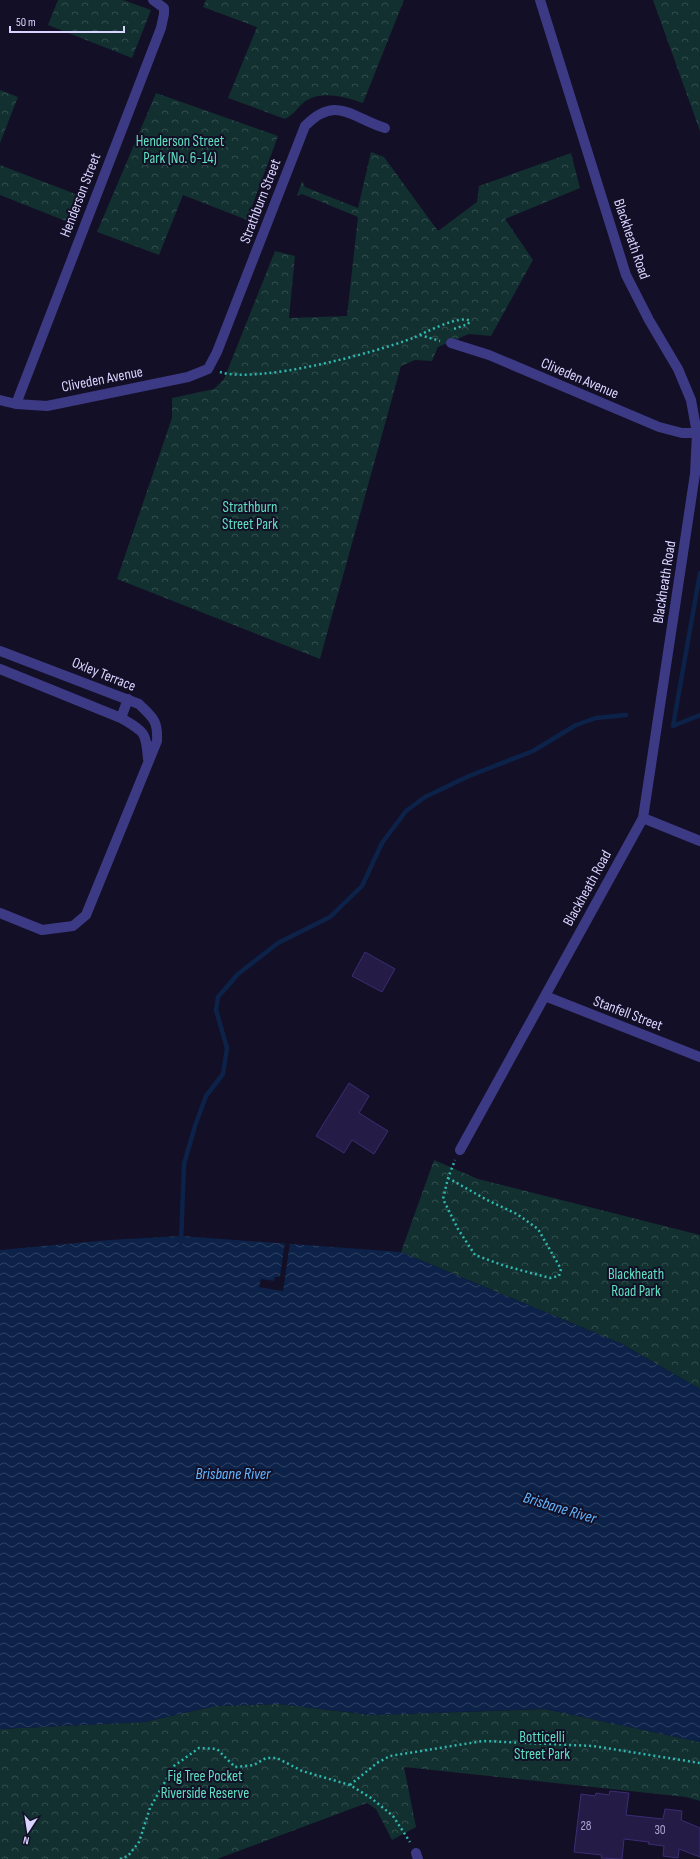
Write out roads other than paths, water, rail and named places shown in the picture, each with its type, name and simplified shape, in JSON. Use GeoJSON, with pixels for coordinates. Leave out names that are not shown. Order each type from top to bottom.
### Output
{"type":"FeatureCollection","features":[{"type":"Feature","properties":{"kind":"street","name":"Henderson Street"},"geometry":{"type":"LineString","coordinates":[[16,404],[161,28],[164,8],[153,0]]}},
{"type":"Feature","properties":{"kind":"street","name":"Blackheath Road"},"geometry":{"type":"LineString","coordinates":[[460,1150],[643,818],[695,474],[699,433],[691,400],[678,369],[649,320],[626,276],[540,0]]}},
{"type":"Feature","properties":{"kind":"street","name":"Strathburn Street"},"geometry":{"type":"LineString","coordinates":[[208,369],[217,352],[305,126],[323,111],[336,110],[350,112],[368,123],[385,128]]}},
{"type":"Feature","properties":{"kind":"street","name":"Cliveden Avenue"},"geometry":{"type":"LineString","coordinates":[[450,343],[489,355],[659,427],[682,432],[699,433]]}},
{"type":"Feature","properties":{"kind":"street","name":"Cliveden Avenue"},"geometry":{"type":"LineString","coordinates":[[0,400],[16,404],[47,406],[188,377],[208,369]]}},
{"type":"Feature","properties":{"kind":"street","name":"Oxley Terrace"},"geometry":{"type":"LineString","coordinates":[[0,651],[139,704],[152,718],[158,728],[157,741],[86,915],[73,926],[42,930],[0,913]]}},
{"type":"Feature","properties":{"kind":"street"},"geometry":{"type":"LineString","coordinates":[[11,673],[19,657]]}},
{"type":"Feature","properties":{"kind":"street","name":"Oxley Terrace"},"geometry":{"type":"LineString","coordinates":[[0,669],[122,718],[139,728],[146,737],[148,761]]}},
{"type":"Feature","properties":{"kind":"street"},"geometry":{"type":"LineString","coordinates":[[122,718],[128,699]]}},
{"type":"Feature","properties":{"kind":"street"},"geometry":{"type":"LineString","coordinates":[[643,818],[700,841]]}},
{"type":"Feature","properties":{"kind":"street","name":"Stanfell Street"},"geometry":{"type":"LineString","coordinates":[[545,996],[700,1057]]}},
{"type":"Feature","properties":{"kind":"water","name":"Brisbane River"},"geometry":{"type":"Polygon","coordinates":[[[181,1236],[401,1252],[622,1344],[700,1389],[700,1742],[545,1709],[372,1715],[279,1704],[215,1706],[144,1722],[0,1729],[0,1250],[109,1240],[181,1236]]]}},
{"type":"Feature","properties":{"kind":"waterway"},"geometry":{"type":"LineString","coordinates":[[700,573],[673,726],[700,715]]}},
{"type":"Feature","properties":{"kind":"waterway"},"geometry":{"type":"LineString","coordinates":[[181,1242],[184,1164],[195,1126],[206,1096],[223,1074],[227,1048],[216,1010],[218,997],[238,974],[278,943],[330,917],[362,886],[382,843],[406,811],[425,797],[469,776],[533,751],[576,725],[596,718],[626,715]]}},
{"type":"Feature","properties":{"kind":"park label","name":"Henderson Street Park (No. 6-14)"},"geometry":{"type":"Point","coordinates":[180,150]}},
{"type":"Feature","properties":{"kind":"park label","name":"Strathburn Street Park"},"geometry":{"type":"Point","coordinates":[250,516]}},
{"type":"Feature","properties":{"kind":"park label","name":"Blackheath Road Park"},"geometry":{"type":"Point","coordinates":[636,1282]}},
{"type":"Feature","properties":{"kind":"park label","name":"Botticelli Street Park"},"geometry":{"type":"Point","coordinates":[542,1746]}},
{"type":"Feature","properties":{"kind":"park label","name":"Fig Tree Pocket Riverside Reserve"},"geometry":{"type":"Point","coordinates":[205,1784]}}]}
